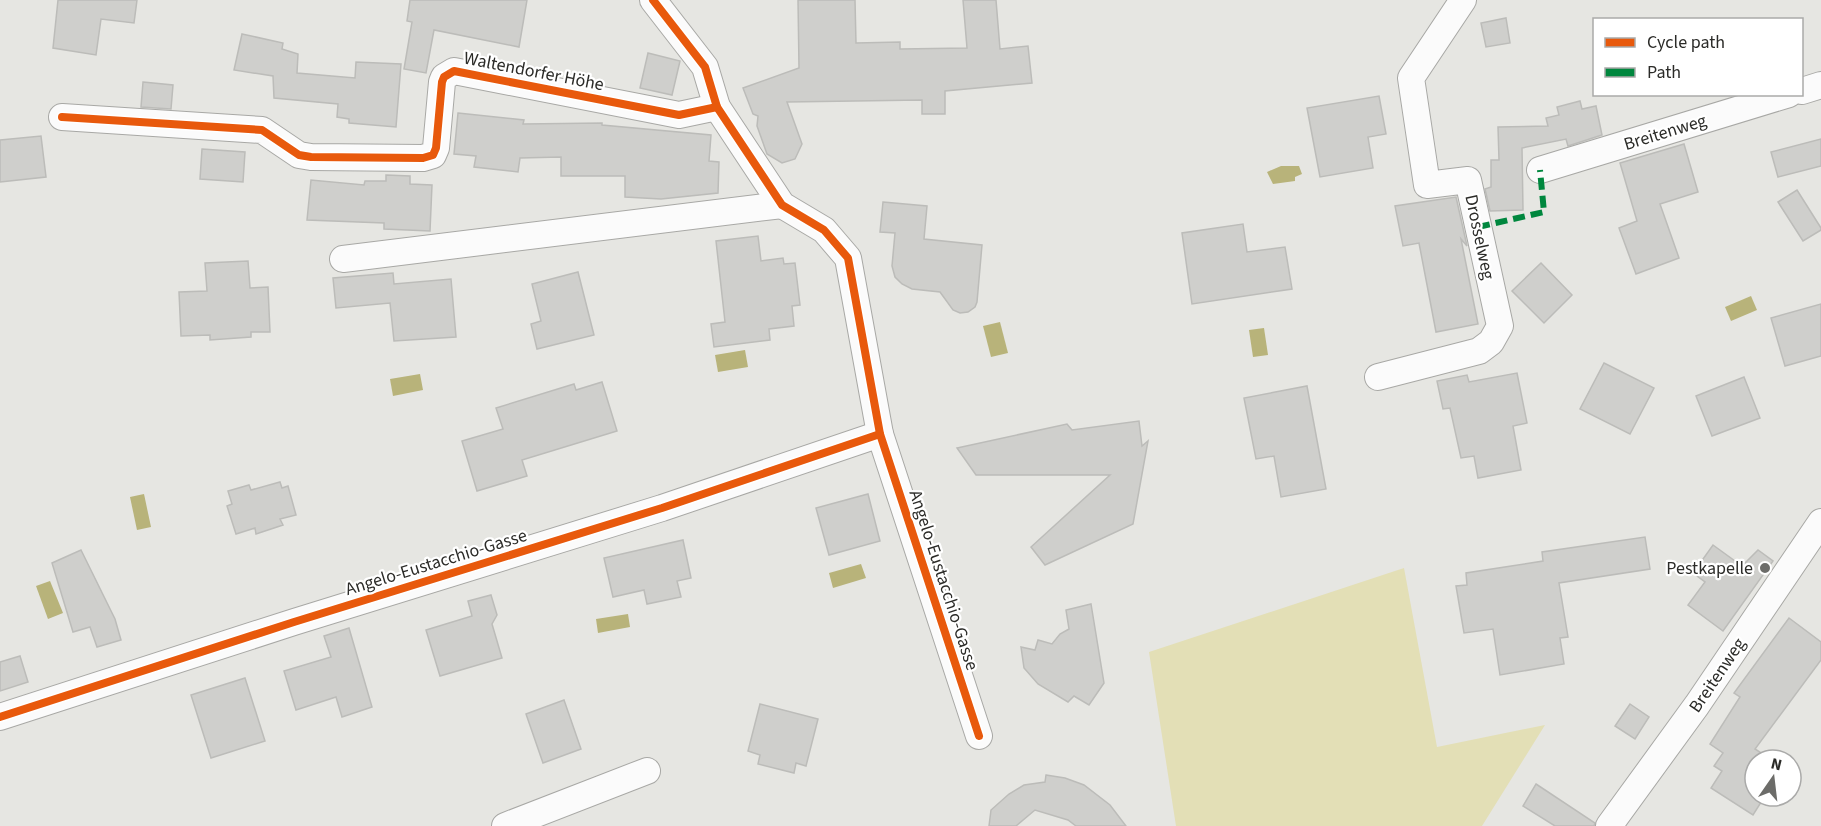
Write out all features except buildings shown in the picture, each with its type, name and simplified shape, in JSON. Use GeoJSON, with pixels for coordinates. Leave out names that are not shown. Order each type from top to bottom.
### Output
{"type":"FeatureCollection","features":[{"type":"Feature","properties":{"kind":"street"},"geometry":{"type":"LineString","coordinates":[[343,259],[782,205],[717,107],[705,67],[653,0]]}},
{"type":"Feature","properties":{"kind":"street","name":"Drosselweg"},"geometry":{"type":"LineString","coordinates":[[1378,377],[1479,351],[1491,342],[1500,326],[1468,180],[1426,185],[1411,78],[1463,0]]}},
{"type":"Feature","properties":{"kind":"street","name":"Waltendorfer Höhe"},"geometry":{"type":"LineString","coordinates":[[62,117],[262,130],[298,155],[311,157],[423,158],[433,155],[436,148],[442,82],[444,77],[453,71],[679,115],[717,107]]}},
{"type":"Feature","properties":{"kind":"street"},"geometry":{"type":"LineString","coordinates":[[1803,91],[1821,85]]}},
{"type":"Feature","properties":{"kind":"street","name":"Breitenweg"},"geometry":{"type":"LineString","coordinates":[[1540,170],[1783,96]]}},
{"type":"Feature","properties":{"kind":"street","name":"Angelo-Eustacchio-Gasse"},"geometry":{"type":"LineString","coordinates":[[782,205],[824,230],[848,258],[880,434],[979,735]]}},
{"type":"Feature","properties":{"kind":"street","name":"Angelo-Eustacchio-Gasse"},"geometry":{"type":"LineString","coordinates":[[0,717],[294,622],[662,508],[880,434]]}},
{"type":"Feature","properties":{"kind":"street","name":"Breitenweg"},"geometry":{"type":"LineString","coordinates":[[1610,826],[1697,705],[1821,522]]}},
{"type":"Feature","properties":{"kind":"street"},"geometry":{"type":"LineString","coordinates":[[505,826],[647,771]]}},
{"type":"Feature","properties":{"kind":"shaded area"},"geometry":{"type":"Polygon","coordinates":[[[1281,166],[1299,166],[1302,174],[1295,177],[1295,181],[1273,184],[1267,172],[1281,166]]]}},
{"type":"Feature","properties":{"kind":"shaded area"},"geometry":{"type":"Polygon","coordinates":[[[1751,296],[1757,310],[1731,321],[1725,307],[1751,296]]]}},
{"type":"Feature","properties":{"kind":"shaded area"},"geometry":{"type":"Polygon","coordinates":[[[1000,322],[1008,353],[991,357],[983,326],[1000,322]]]}},
{"type":"Feature","properties":{"kind":"shaded area"},"geometry":{"type":"Polygon","coordinates":[[[1264,328],[1268,355],[1253,357],[1249,330],[1264,328]]]}},
{"type":"Feature","properties":{"kind":"shaded area"},"geometry":{"type":"Polygon","coordinates":[[[745,350],[748,367],[718,372],[715,355],[745,350]]]}},
{"type":"Feature","properties":{"kind":"shaded area"},"geometry":{"type":"Polygon","coordinates":[[[420,374],[423,390],[393,396],[390,379],[420,374]]]}},
{"type":"Feature","properties":{"kind":"shaded area"},"geometry":{"type":"Polygon","coordinates":[[[144,494],[151,527],[137,530],[130,497],[144,494]]]}},
{"type":"Feature","properties":{"kind":"shaded area"},"geometry":{"type":"Polygon","coordinates":[[[861,564],[866,578],[833,588],[829,573],[861,564]]]}},
{"type":"Feature","properties":{"kind":"shaded area"},"geometry":{"type":"Polygon","coordinates":[[[1404,568],[1437,747],[1545,725],[1482,826],[1176,826],[1149,652],[1404,568]]]}},
{"type":"Feature","properties":{"kind":"shaded area"},"geometry":{"type":"Polygon","coordinates":[[[50,581],[63,613],[48,619],[36,586],[50,581]]]}},
{"type":"Feature","properties":{"kind":"shaded area"},"geometry":{"type":"Polygon","coordinates":[[[628,614],[630,627],[598,633],[596,619],[628,614]]]}},
{"type":"Feature","properties":{"kind":"marked path"},"geometry":{"type":"LineString","coordinates":[[1478,227],[1544,212],[1540,170]]}},
{"type":"Feature","properties":{"kind":"cycle path"},"geometry":{"type":"LineString","coordinates":[[653,0],[705,67],[717,107],[782,205],[824,230],[848,258],[880,434],[979,736]]}},
{"type":"Feature","properties":{"kind":"cycle path"},"geometry":{"type":"LineString","coordinates":[[62,117],[262,130],[299,155],[311,157],[423,158],[433,155],[436,148],[442,82],[444,77],[454,71],[679,115],[717,107]]}},
{"type":"Feature","properties":{"kind":"cycle path"},"geometry":{"type":"LineString","coordinates":[[0,717],[294,622],[662,508],[880,434]]}},
{"type":"Feature","properties":{"kind":"place","name":"Pestkapelle"},"geometry":{"type":"Point","coordinates":[1765,568]}}]}
